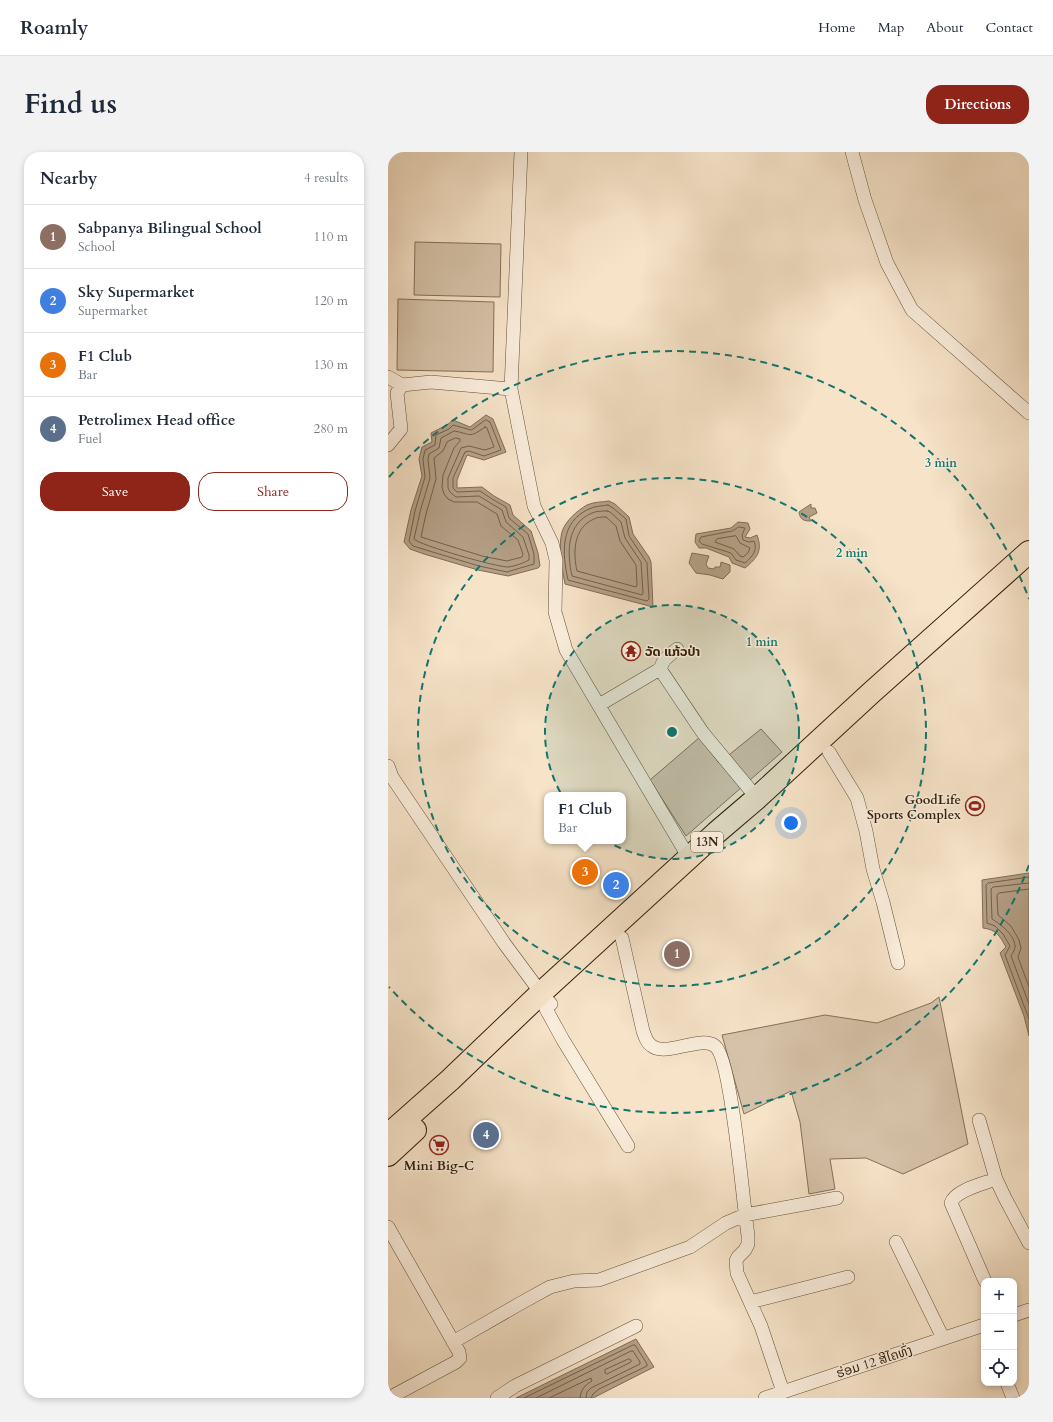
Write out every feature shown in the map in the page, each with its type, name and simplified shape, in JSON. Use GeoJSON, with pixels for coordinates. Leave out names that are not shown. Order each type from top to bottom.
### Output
{"type":"FeatureCollection","features":[{"type":"Feature","properties":{"kind":"highway","name":"13N"},"geometry":{"type":"LineString","coordinates":[[388,1155],[460,1090],[689,858],[1029,552]]}},
{"type":"Feature","properties":{"kind":"highway","name":"13N"},"geometry":{"type":"LineString","coordinates":[[388,1135],[450,1080],[546,1002],[671,896],[725,844],[1029,571]]}},
{"type":"Feature","properties":{"kind":"street"},"geometry":{"type":"LineString","coordinates":[[522,152],[511,390],[534,506],[552,544],[556,560],[555,612],[566,650],[689,858]]}},
{"type":"Feature","properties":{"kind":"street"},"geometry":{"type":"LineString","coordinates":[[852,152],[865,200],[888,263],[912,310],[1029,413]]}},
{"type":"Feature","properties":{"kind":"street"},"geometry":{"type":"LineString","coordinates":[[388,377],[402,385],[431,382],[511,390]]}},
{"type":"Feature","properties":{"kind":"street"},"geometry":{"type":"LineString","coordinates":[[388,444],[401,429],[397,393],[402,385]]}},
{"type":"Feature","properties":{"kind":"street"},"geometry":{"type":"LineString","coordinates":[[599,705],[660,669],[664,660],[677,649]]}},
{"type":"Feature","properties":{"kind":"street"},"geometry":{"type":"LineString","coordinates":[[660,669],[703,733],[757,798]]}},
{"type":"Feature","properties":{"kind":"street"},"geometry":{"type":"LineString","coordinates":[[829,752],[857,798],[866,830],[873,869],[898,963]]}},
{"type":"Feature","properties":{"kind":"street"},"geometry":{"type":"LineString","coordinates":[[388,766],[392,777],[504,943],[546,1002],[628,1146]]}},
{"type":"Feature","properties":{"kind":"street"},"geometry":{"type":"LineString","coordinates":[[622,938],[643,1031],[647,1041],[653,1047],[664,1049],[706,1042],[715,1046],[719,1052],[730,1091],[748,1244],[736,1261],[738,1273],[760,1326],[783,1392]]}},
{"type":"Feature","properties":{"kind":"street"},"geometry":{"type":"LineString","coordinates":[[979,1120],[996,1178],[1004,1198],[1029,1244]]}},
{"type":"Feature","properties":{"kind":"street"},"geometry":{"type":"LineString","coordinates":[[984,1278],[951,1203],[953,1198],[959,1193],[996,1178]]}},
{"type":"Feature","properties":{"kind":"street"},"geometry":{"type":"LineString","coordinates":[[453,1342],[520,1303],[550,1288],[574,1281],[599,1280],[683,1249],[726,1223],[745,1215],[837,1198]]}},
{"type":"Feature","properties":{"kind":"street"},"geometry":{"type":"LineString","coordinates":[[388,1227],[459,1352],[460,1358],[456,1362],[388,1398]]}},
{"type":"Feature","properties":{"kind":"street"},"geometry":{"type":"LineString","coordinates":[[896,1242],[943,1338]]}},
{"type":"Feature","properties":{"kind":"street"},"geometry":{"type":"LineString","coordinates":[[750,1302],[848,1277]]}},
{"type":"Feature","properties":{"kind":"street"},"geometry":{"type":"LineString","coordinates":[[1017,1314],[1029,1310]]}},
{"type":"Feature","properties":{"kind":"street"},"geometry":{"type":"LineString","coordinates":[[497,1398],[515,1386],[636,1326]]}},
{"type":"Feature","properties":{"kind":"street","name":"ຮ່ອມ 12 ສີໄຄທົ່ງ"},"geometry":{"type":"LineString","coordinates":[[765,1398],[981,1326]]}},
{"type":"Feature","properties":{"kind":"street"},"geometry":{"type":"LineString","coordinates":[[1008,1386],[1013,1398]]}},
{"type":"Feature","properties":{"kind":"shaded area"},"geometry":{"type":"Polygon","coordinates":[[[415,242],[501,244],[500,297],[414,295],[415,242]]]}},
{"type":"Feature","properties":{"kind":"shaded area"},"geometry":{"type":"Polygon","coordinates":[[[398,299],[494,302],[493,372],[397,370],[398,299]]]}},
{"type":"Feature","properties":{"kind":"shaded area"},"geometry":{"type":"Polygon","coordinates":[[[761,729],[782,752],[686,836],[650,780],[700,737],[719,763],[761,729]]]}},
{"type":"Feature","properties":{"kind":"shaded area"},"geometry":{"type":"Polygon","coordinates":[[[939,997],[968,1144],[903,1174],[866,1158],[830,1159],[835,1189],[809,1194],[800,1122],[791,1091],[744,1114],[722,1035],[825,1015],[877,1023],[931,1003],[939,997]]]}},
{"type":"Feature","properties":{"kind":"water"},"geometry":{"type":"Polygon","coordinates":[[[486,415],[493,419],[506,452],[484,460],[467,455],[457,480],[457,488],[482,487],[510,505],[513,515],[531,531],[538,553],[540,566],[538,568],[508,576],[478,570],[424,554],[410,549],[404,542],[411,510],[422,476],[419,459],[422,447],[432,442],[431,433],[447,425],[453,420],[470,427],[486,415]]]}},
{"type":"Feature","properties":{"kind":"water"},"geometry":{"type":"Polygon","coordinates":[[[609,501],[615,504],[629,517],[633,534],[649,557],[651,562],[653,607],[565,584],[560,551],[562,532],[566,524],[572,516],[587,505],[609,501]]]}},
{"type":"Feature","properties":{"kind":"water"},"geometry":{"type":"Polygon","coordinates":[[[811,504],[811,508],[815,508],[817,513],[809,517],[811,521],[803,520],[800,517],[799,512],[811,504]]]}},
{"type":"Feature","properties":{"kind":"water"},"geometry":{"type":"Polygon","coordinates":[[[738,522],[748,523],[750,529],[745,537],[750,538],[757,535],[759,541],[758,554],[745,568],[732,563],[729,557],[706,548],[699,548],[695,542],[696,534],[731,528],[738,522]]]}},
{"type":"Feature","properties":{"kind":"water"},"geometry":{"type":"Polygon","coordinates":[[[692,553],[709,556],[706,564],[708,568],[714,569],[715,567],[720,567],[721,562],[730,565],[730,572],[723,579],[696,573],[689,563],[692,553]]]}},
{"type":"Feature","properties":{"kind":"water"},"geometry":{"type":"Polygon","coordinates":[[[1029,873],[1029,1036],[1024,1016],[1000,953],[1006,947],[995,932],[983,928],[982,880],[1029,873]]]}},
{"type":"Feature","properties":{"kind":"water"},"geometry":{"type":"Polygon","coordinates":[[[636,1339],[654,1367],[593,1398],[516,1398],[636,1339]]]}},
{"type":"Feature","properties":{"kind":"place","name":"ວັດ ແກ້ວປ່າ"},"geometry":{"type":"Point","coordinates":[631,651]}},
{"type":"Feature","properties":{"kind":"place","name":"GoodLife Sports Complex"},"geometry":{"type":"Point","coordinates":[975,806]}},
{"type":"Feature","properties":{"kind":"place","name":"F1 Club"},"geometry":{"type":"Point","coordinates":[585,872]}},
{"type":"Feature","properties":{"kind":"place","name":"Sky Supermarket"},"geometry":{"type":"Point","coordinates":[616,885]}},
{"type":"Feature","properties":{"kind":"place","name":"Sabpanya Bilingual School"},"geometry":{"type":"Point","coordinates":[677,954]}},
{"type":"Feature","properties":{"kind":"place","name":"Petrolimex Head office"},"geometry":{"type":"Point","coordinates":[486,1135]}},
{"type":"Feature","properties":{"kind":"place","name":"Mini Big-C"},"geometry":{"type":"Point","coordinates":[439,1145]}}]}
